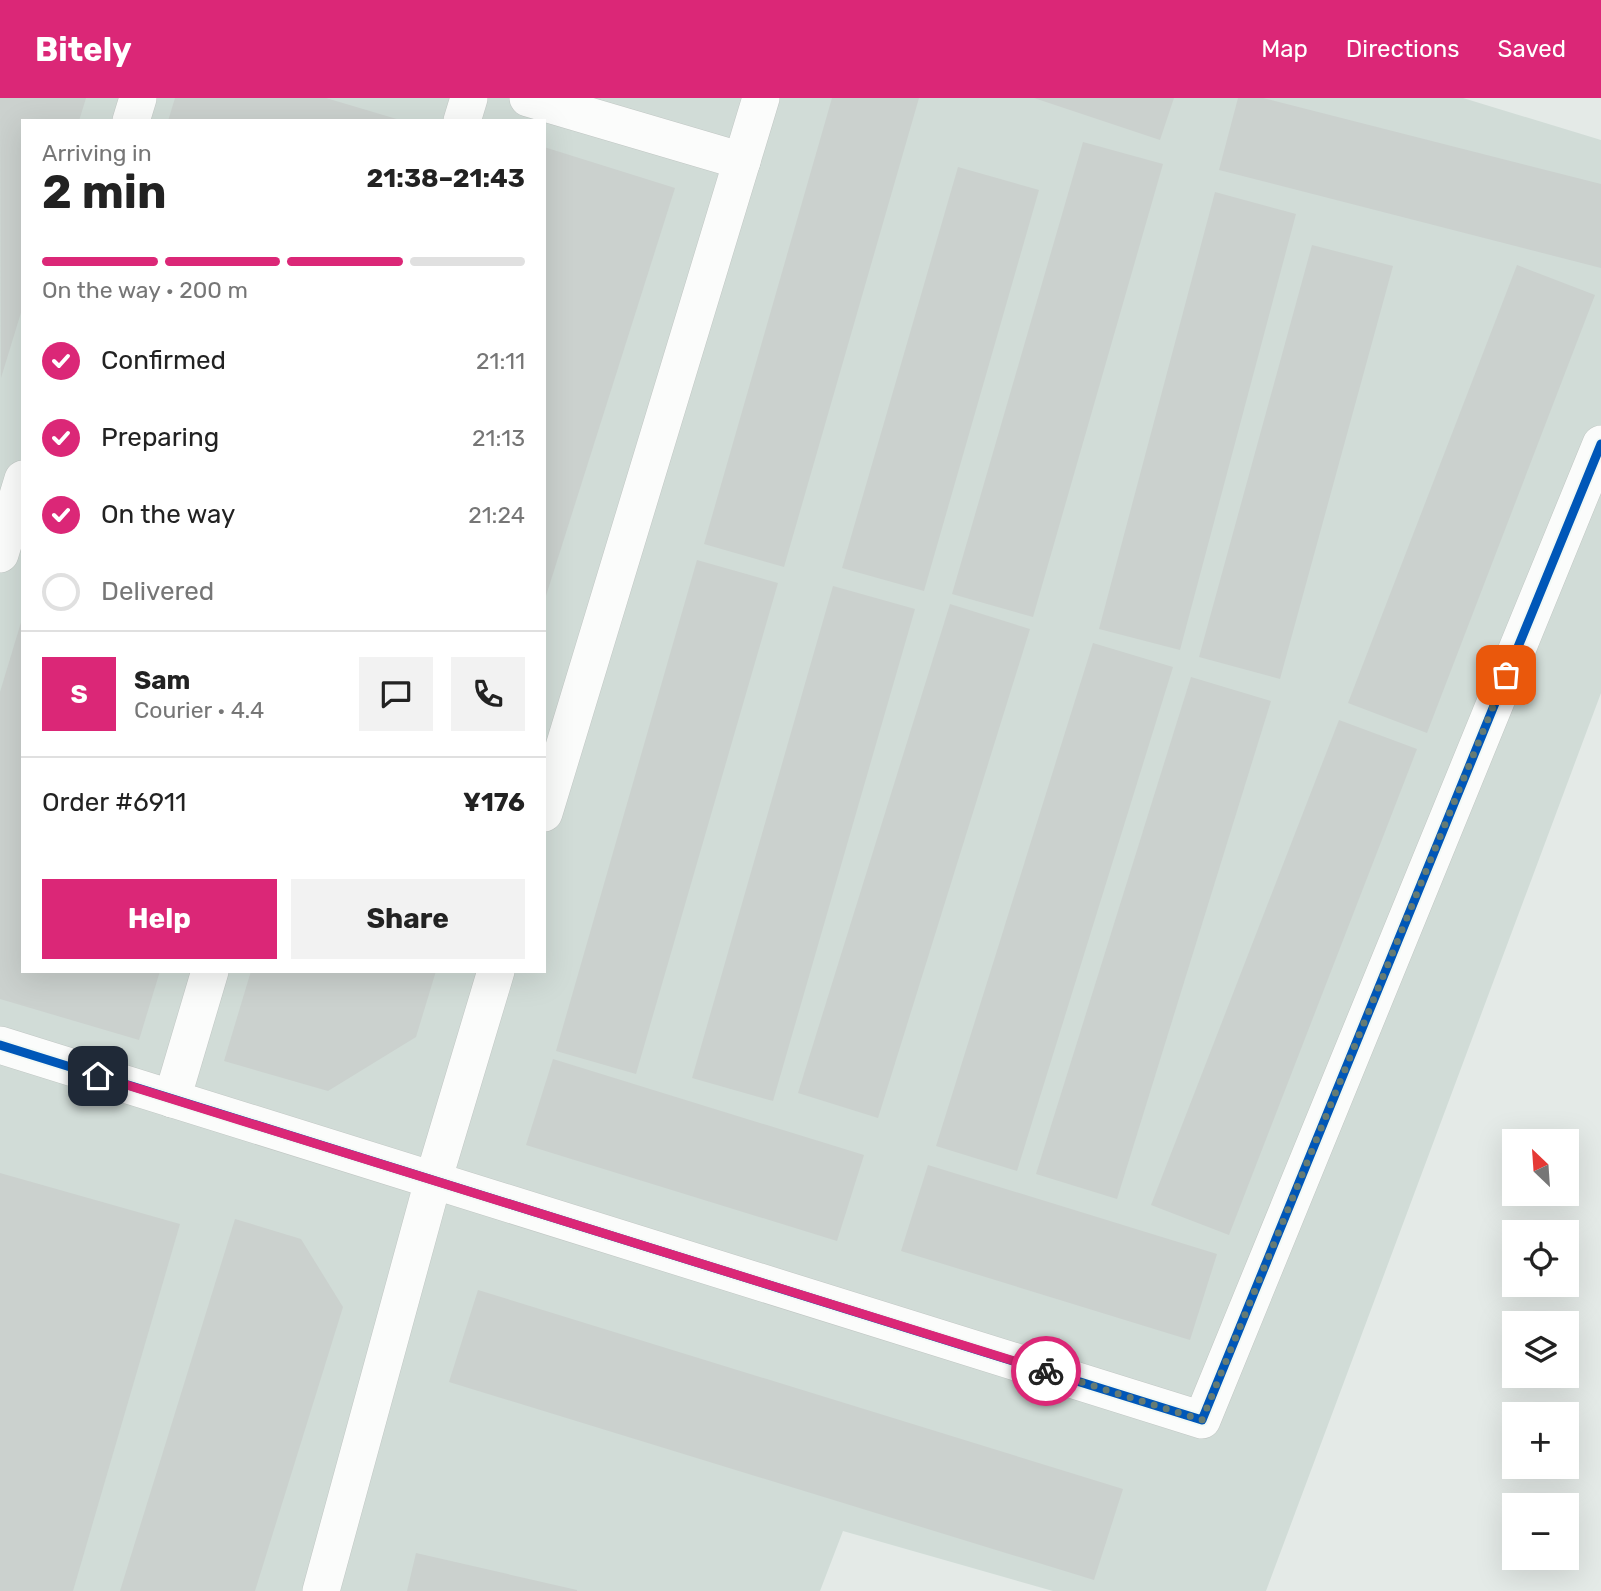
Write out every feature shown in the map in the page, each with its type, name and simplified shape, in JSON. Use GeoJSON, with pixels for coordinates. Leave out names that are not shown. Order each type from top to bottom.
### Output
{"type":"FeatureCollection","features":[{"type":"Feature","properties":{"kind":"street"},"geometry":{"type":"LineString","coordinates":[[132,119],[138,98]]}},
{"type":"Feature","properties":{"kind":"street"},"geometry":{"type":"LineString","coordinates":[[463,119],[468,98]]}},
{"type":"Feature","properties":{"kind":"street"},"geometry":{"type":"LineString","coordinates":[[528,98],[742,161]]}},
{"type":"Feature","properties":{"kind":"street"},"geometry":{"type":"LineString","coordinates":[[546,799],[556,731],[761,98]]}},
{"type":"Feature","properties":{"kind":"street"},"geometry":{"type":"LineString","coordinates":[[0,1045],[1202,1420],[1601,444]]}},
{"type":"Feature","properties":{"kind":"street"},"geometry":{"type":"LineString","coordinates":[[21,486],[0,554],[21,561]]}},
{"type":"Feature","properties":{"kind":"street"},"geometry":{"type":"LineString","coordinates":[[172,1099],[209,973]]}},
{"type":"Feature","properties":{"kind":"street"},"geometry":{"type":"LineString","coordinates":[[321,1591],[433,1181],[495,973]]}},
{"type":"Feature","properties":{"kind":"shaded area"},"geometry":{"type":"Polygon","coordinates":[[[0,98],[1463,98],[1601,140],[1601,693],[1266,1591],[1053,1591],[843,1531],[820,1591],[0,1591],[0,98]]]}},
{"type":"Feature","properties":{"kind":"building"},"geometry":{"type":"Polygon","coordinates":[[[0,98],[86,98],[80,119],[21,119],[21,313],[1,378],[0,98]]]}},
{"type":"Feature","properties":{"kind":"building"},"geometry":{"type":"Polygon","coordinates":[[[175,98],[326,98],[397,119],[169,119],[175,98]]]}},
{"type":"Feature","properties":{"kind":"building"},"geometry":{"type":"Polygon","coordinates":[[[832,98],[919,98],[784,567],[704,544],[832,98]]]}},
{"type":"Feature","properties":{"kind":"building"},"geometry":{"type":"Polygon","coordinates":[[[1034,98],[1174,98],[1160,140],[1034,98]]]}},
{"type":"Feature","properties":{"kind":"building"},"geometry":{"type":"Polygon","coordinates":[[[1238,98],[1263,98],[1601,184],[1601,268],[1219,170],[1238,98]]]}},
{"type":"Feature","properties":{"kind":"building"},"geometry":{"type":"Polygon","coordinates":[[[1083,142],[1163,164],[1033,617],[952,594],[1083,142]]]}},
{"type":"Feature","properties":{"kind":"building"},"geometry":{"type":"Polygon","coordinates":[[[546,148],[675,188],[546,596],[546,148]]]}},
{"type":"Feature","properties":{"kind":"building"},"geometry":{"type":"Polygon","coordinates":[[[958,167],[1039,190],[924,591],[842,568],[958,167]]]}},
{"type":"Feature","properties":{"kind":"building"},"geometry":{"type":"Polygon","coordinates":[[[1215,192],[1296,214],[1180,650],[1099,629],[1215,192]]]}},
{"type":"Feature","properties":{"kind":"building"},"geometry":{"type":"Polygon","coordinates":[[[1312,245],[1393,266],[1280,679],[1199,657],[1312,245]]]}},
{"type":"Feature","properties":{"kind":"building"},"geometry":{"type":"Polygon","coordinates":[[[1517,265],[1595,295],[1427,733],[1348,703],[1517,265]]]}},
{"type":"Feature","properties":{"kind":"building"},"geometry":{"type":"Polygon","coordinates":[[[697,560],[778,583],[636,1074],[556,1051],[697,560]]]}},
{"type":"Feature","properties":{"kind":"building"},"geometry":{"type":"Polygon","coordinates":[[[833,586],[915,609],[773,1101],[692,1078],[833,586]]]}},
{"type":"Feature","properties":{"kind":"building"},"geometry":{"type":"Polygon","coordinates":[[[950,604],[1030,629],[878,1118],[798,1093],[950,604]]]}},
{"type":"Feature","properties":{"kind":"building"},"geometry":{"type":"Polygon","coordinates":[[[21,622],[21,973],[159,973],[139,1040],[0,999],[0,692],[21,622]]]}},
{"type":"Feature","properties":{"kind":"building"},"geometry":{"type":"Polygon","coordinates":[[[1093,643],[1173,667],[1017,1171],[936,1146],[1093,643]]]}},
{"type":"Feature","properties":{"kind":"building"},"geometry":{"type":"Polygon","coordinates":[[[1191,677],[1271,701],[1117,1199],[1036,1174],[1191,677]]]}},
{"type":"Feature","properties":{"kind":"building"},"geometry":{"type":"Polygon","coordinates":[[[1339,720],[1417,749],[1229,1235],[1151,1205],[1339,720]]]}},
{"type":"Feature","properties":{"kind":"building"},"geometry":{"type":"Polygon","coordinates":[[[250,973],[435,973],[416,1037],[328,1091],[224,1061],[250,973]]]}},
{"type":"Feature","properties":{"kind":"building"},"geometry":{"type":"Polygon","coordinates":[[[553,1059],[864,1155],[837,1241],[526,1145],[553,1059]]]}},
{"type":"Feature","properties":{"kind":"building"},"geometry":{"type":"Polygon","coordinates":[[[928,1165],[1217,1254],[1190,1340],[901,1251],[928,1165]]]}},
{"type":"Feature","properties":{"kind":"building"},"geometry":{"type":"Polygon","coordinates":[[[0,1173],[180,1224],[73,1591],[0,1591],[0,1173]]]}},
{"type":"Feature","properties":{"kind":"building"},"geometry":{"type":"Polygon","coordinates":[[[235,1219],[301,1239],[343,1307],[255,1591],[120,1591],[235,1219]]]}},
{"type":"Feature","properties":{"kind":"building"},"geometry":{"type":"Polygon","coordinates":[[[478,1290],[1123,1489],[1094,1580],[449,1382],[478,1290]]]}},
{"type":"Feature","properties":{"kind":"building"},"geometry":{"type":"Polygon","coordinates":[[[416,1553],[577,1590],[577,1591],[407,1591],[416,1553]]]}},
{"type":"Feature","properties":{"kind":"cycle path"},"geometry":{"type":"LineString","coordinates":[[0,1045],[1202,1420],[1601,444]]}},
{"type":"Feature","properties":{"kind":"way so far"},"geometry":{"type":"LineString","coordinates":[[1046,1371],[1202,1420],[1506,675]]}},
{"type":"Feature","properties":{"kind":"route"},"geometry":{"type":"LineString","coordinates":[[98,1076],[1046,1371]]}}]}
